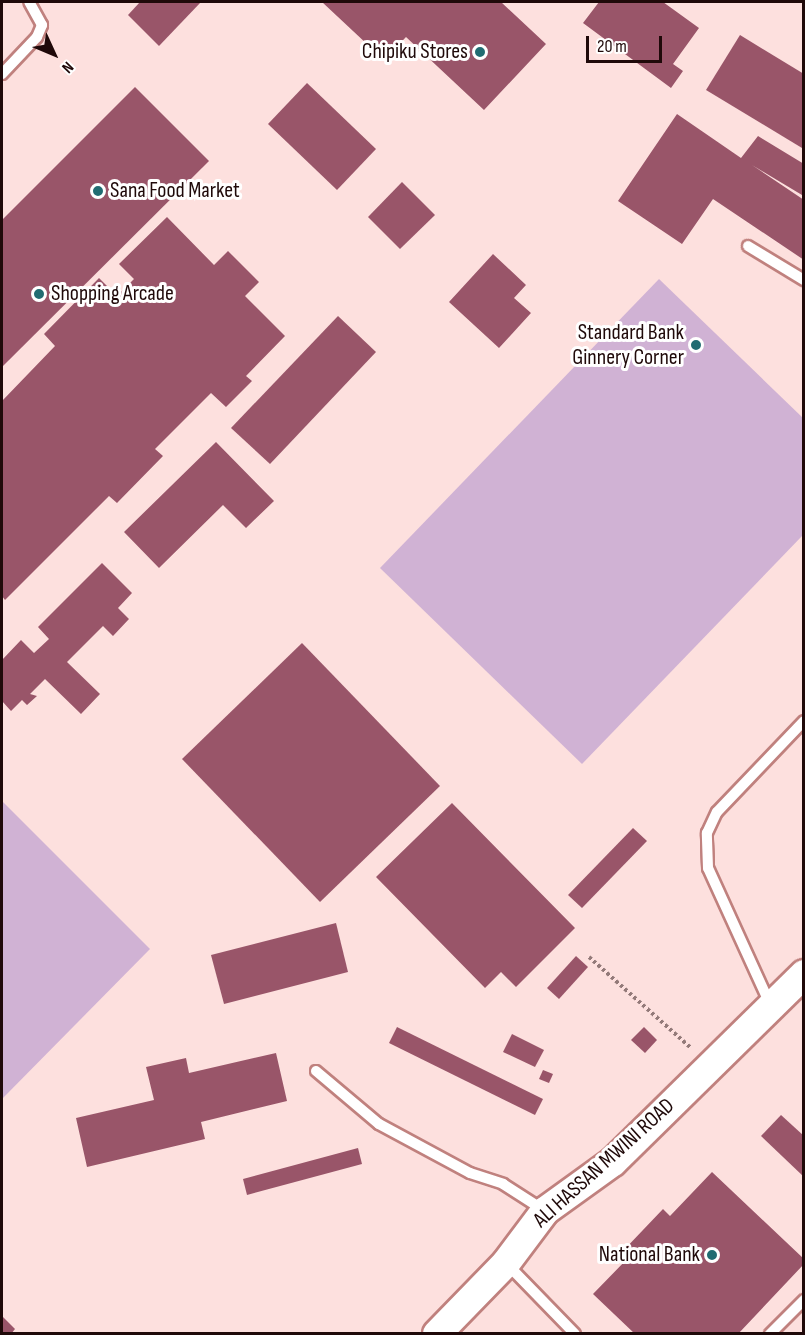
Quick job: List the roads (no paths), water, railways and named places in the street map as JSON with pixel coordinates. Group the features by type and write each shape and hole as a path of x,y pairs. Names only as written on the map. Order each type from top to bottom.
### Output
{"main road":[{"name":"ALI HASSAN MWINI ROAD","path":"437,1334 506,1263 545,1211 613,1162 804,974"}],"lane":[{"path":"2,74 37,37 42,26 29,2"},
{"path":"748,246 804,280"},
{"path":"772,1008 708,868 707,833 717,812 804,721"},
{"path":"316,1071 380,1124 470,1173 503,1184 545,1211"},
{"path":"506,1263 575,1334"},
{"path":"770,1334 804,1300"}],"place":[{"name":"Chipiku Stores","path":"480,52"},
{"name":"Sana Food Market","path":"98,191"},
{"name":"Shopping Arcade","path":"39,294"},
{"name":"Standard Bank Ginnery Corner","path":"696,345"},
{"name":"National Bank","path":"712,1255"}]}
